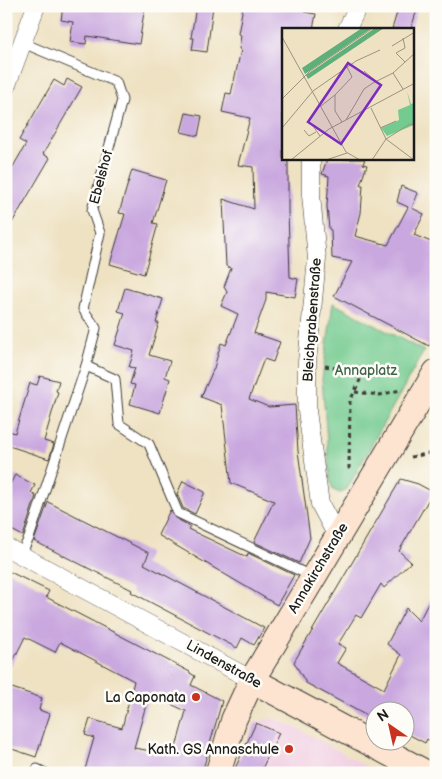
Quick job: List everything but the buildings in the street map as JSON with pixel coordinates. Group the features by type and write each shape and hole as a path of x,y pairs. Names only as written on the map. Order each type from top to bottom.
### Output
{"street":[{"path":"6,87 36,6"},
{"path":"347,28 358,6"},
{"name":"Bleichgrabenstraße","path":"311,160 311,194 317,259 307,362 307,411 320,504 337,536"},
{"name":"Annakirchstraße","path":"218,773 234,719 252,680 432,379"},
{"name":"Lindenstraße","path":"14,551 426,773"}],"lane":[{"name":"Ebelshof","path":"23,43 116,82 122,100 92,210 100,234 82,308 96,328 86,366"},
{"path":"86,366 115,379 118,424 149,444 178,513 313,578"},
{"name":"Lindenstraße","path":"14,551 29,538 86,366"}],"path":[{"path":"307,362 347,370 361,378 350,401 349,468 370,483"},
{"path":"355,392 380,395 432,379"}],"shaded area":[{"name":"Kath. GS Annaschule","path":"271,718 293,726 379,773 232,773 255,722"}],"green space":[{"name":"Annaplatz","path":"333,303 424,351 347,489 340,493 333,490 330,479 322,379"}],"place":[{"name":"La Caponata","path":"196,697"},
{"name":"Kath. GS Annaschule","path":"289,749"}]}
